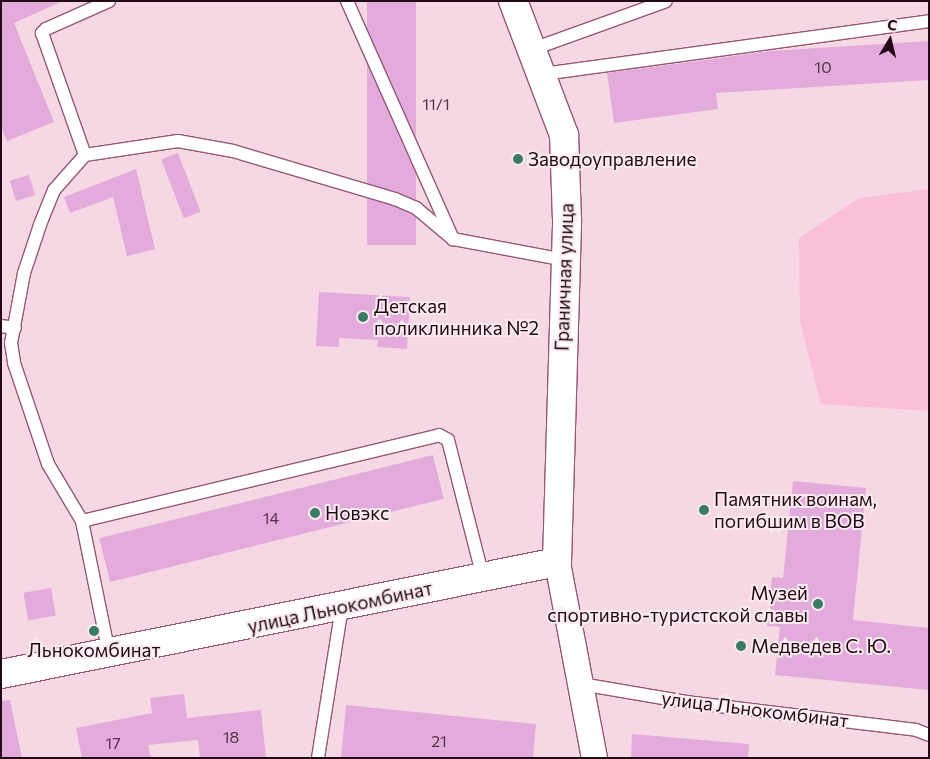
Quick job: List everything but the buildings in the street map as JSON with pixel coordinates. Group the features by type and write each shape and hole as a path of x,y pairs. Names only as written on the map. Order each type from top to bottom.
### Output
{"street":[{"name":"Граничная улица","path":"513,1 543,74 564,135 566,260 557,562"},
{"name":"улица Льнокомбинат","path":"1,674 109,654 557,562"},
{"path":"557,562 594,758"}],"lane":[{"path":"84,155 42,34 46,29 109,1"},
{"path":"347,1 453,239"},
{"path":"533,49 666,1"},
{"path":"543,74 929,21"},
{"path":"109,654 82,521 48,464 27,404 12,352 24,273 50,199 54,190 84,155 178,141 233,151 395,199 416,208 453,239 566,260"},
{"path":"1,326 15,328"},
{"path":"82,521 440,435 448,440 483,577"},
{"path":"318,758 342,606"},
{"name":"улица Льнокомбинат","path":"580,684 686,702 916,730 929,735"}],"shaded area":[{"path":"929,189 929,411 821,404 800,321 799,238 859,198"}],"place":[{"name":"Заводоуправление","path":"518,159"},
{"name":"Детская поликлинника №2","path":"363,317"},
{"name":"Памятник воинам, погибшим в ВОВ","path":"704,510"},
{"name":"Новэкс","path":"315,513"},
{"name":"Музей спортивно-туристской славы","path":"818,604"},
{"name":"Льнокомбинат","path":"94,631"},
{"name":"Медведев С. Ю.","path":"741,646"}]}
